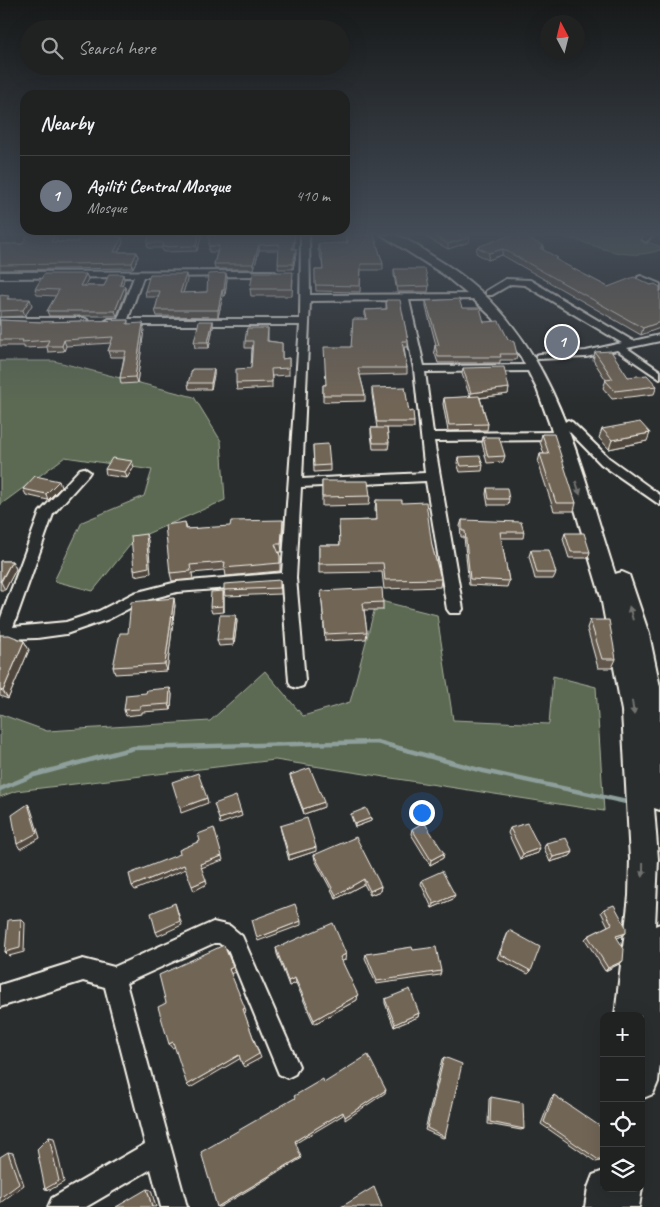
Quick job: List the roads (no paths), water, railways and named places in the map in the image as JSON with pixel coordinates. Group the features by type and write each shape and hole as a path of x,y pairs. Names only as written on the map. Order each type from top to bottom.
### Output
{"street":[{"path":"122,322 133,291"},
{"path":"297,681 289,578 305,322 305,298 302,291"},
{"path":"480,291 484,294"},
{"path":"481,291 519,326 537,362 624,585 635,660 634,711 640,777 643,896 651,975 633,1012"},
{"path":"305,298 404,298 484,294 489,291"},
{"path":"543,291 633,345"},
{"path":"404,298 419,369 432,477 455,609"},
{"path":"0,321 305,322"},
{"path":"419,369 537,362 620,348 660,338"},
{"path":"620,348 660,376"},
{"path":"427,437 565,430 660,501"},
{"path":"84,472 47,512 1,633 37,632 66,628 104,615 157,591 178,587 289,578"},
{"path":"296,483 432,477"},
{"path":"635,660 654,713 660,798"},
{"path":"0,996 83,970 114,978 213,932 223,933 235,943 287,1066"},
{"path":"643,1057 651,975 660,939"},
{"path":"114,978 174,1207"},
{"path":"61,1207 158,1151"},
{"path":"603,1207 605,1192"},
{"path":"621,1207 623,1192"}],"waterway":[{"path":"0,789 34,775 134,748 377,742 479,770 631,803"}],"place":[{"name":"Agiliti Central Mosque","path":"562,342"}]}
